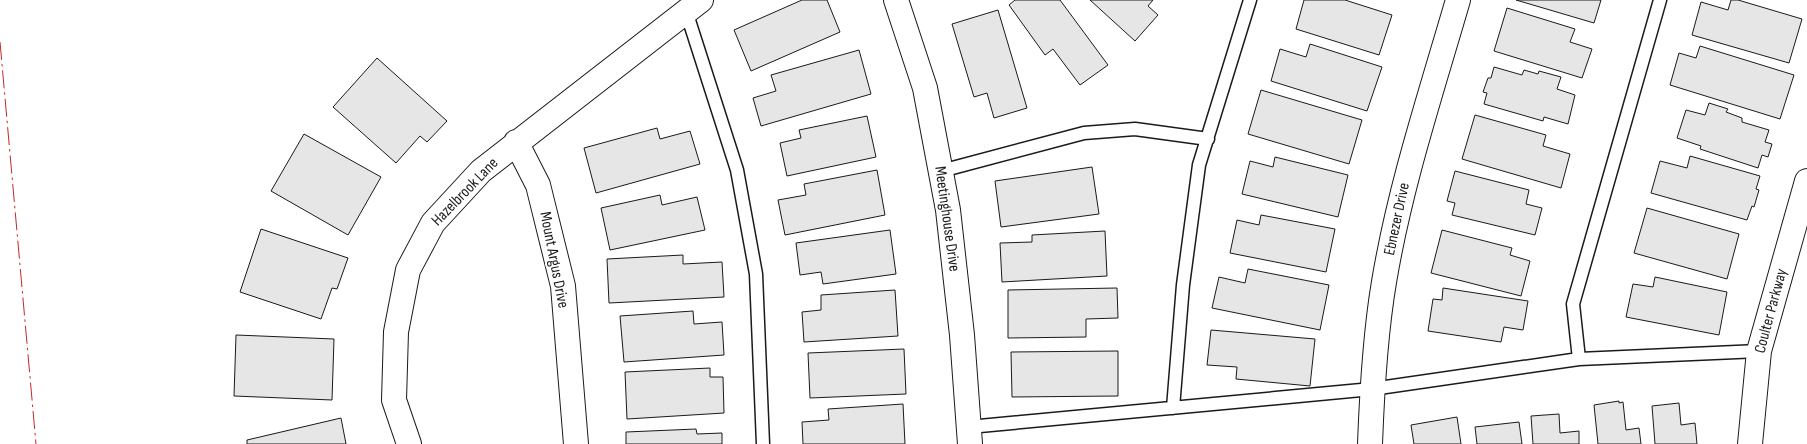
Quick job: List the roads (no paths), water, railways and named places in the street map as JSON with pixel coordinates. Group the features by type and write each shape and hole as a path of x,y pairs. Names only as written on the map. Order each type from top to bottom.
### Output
{"street":[{"name":"Ebnezer Drive","path":"1370,444 1372,389 1384,282 1404,184 1458,0"},
{"name":"Meetinghouse Drive","path":"899,1 926,88 948,210 962,335 969,435"},
{"name":"Hazelbrook Lane","path":"409,444 394,400 396,332 408,270 433,223 481,171 693,6"},
{"name":"Mount Argus Drive","path":"516,142 538,185 563,286 576,444"},
{"name":"Coulter Parkway","path":"1750,444 1759,352 1807,181"}],"lane":[{"path":"1172,408 1182,285 1199,165 1250,0"},
{"path":"1578,359 1573,304 1660,0"},
{"path":"693,6 737,170 756,274 763,444"},
{"path":"941,171 1084,133 1135,129 1208,139"},
{"path":"969,435 1172,408 1372,389 1578,359 1759,352"}]}
